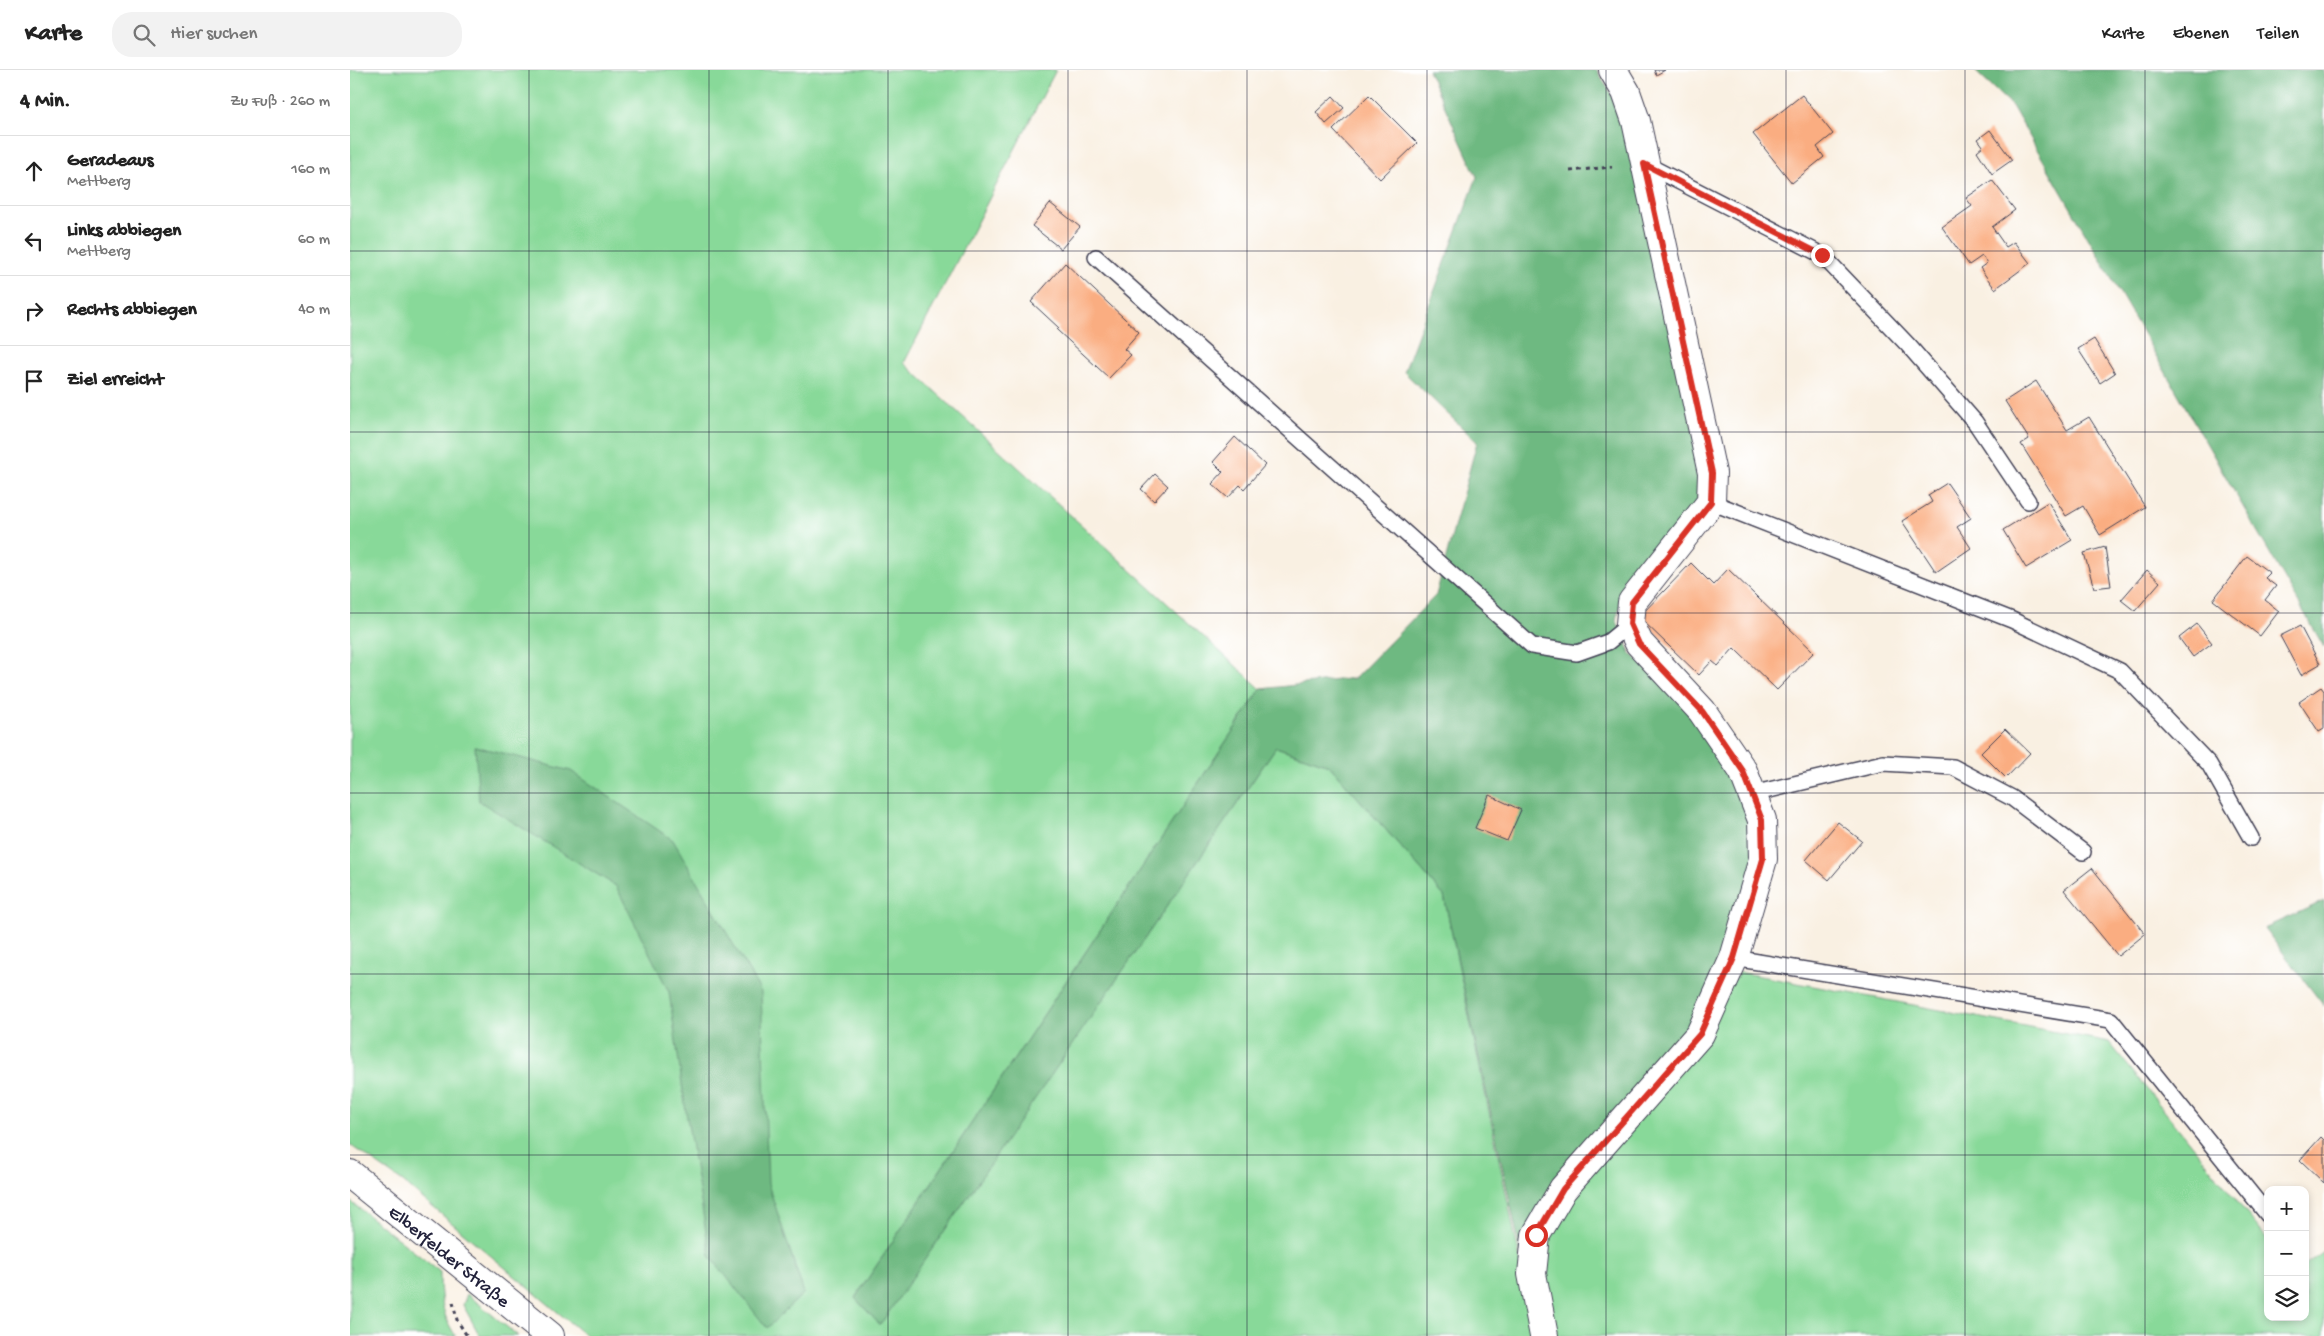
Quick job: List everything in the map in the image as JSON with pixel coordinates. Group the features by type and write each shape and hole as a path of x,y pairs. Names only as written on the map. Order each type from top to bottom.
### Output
{"street":[{"path":"1544,1336 1532,1274 1536,1235 1563,1189 1700,1034 1734,958 1763,859 1762,820 1743,771 1702,711 1639,644 1630,624 1632,602 1711,502 1712,473 1636,121 1626,92 1613,70"},
{"name":"Elberfelder Straße","path":"350,1174 550,1336"}],"lane":[{"path":"1644,164 1822,255 1908,345 1975,422 2028,501"},
{"path":"1096,257 1532,646 1577,653 1608,642 1630,624"},
{"path":"1711,502 2012,620 2120,671 2209,764 2251,838"},
{"path":"1752,794 1883,764 1953,767 2012,798 2083,852"},
{"path":"1734,958 2111,1020 2264,1210"}],"path":[{"path":"1570,171 1644,164"}],"green space":[{"path":"350,70 1056,70 904,363 1261,689 855,1298 880,1324 1276,747 1329,765 1444,896 1536,1336 586,1336 403,1182 350,1145"},
{"path":"1428,70 1597,70 1623,114 1701,466 1697,503 1625,590 1616,619 1630,652 1695,717 1733,776 1751,822 1754,860 1726,957 1691,1027 1557,1187 1525,1272 1444,896 1329,765 1276,747 880,1325 855,1298 1261,689 1355,678 1436,595 1477,442 1404,372 1477,177"},
{"path":"1974,70 2324,70 2324,647 2012,106"},
{"path":"475,746 571,771 673,840 761,992 768,1184 804,1293 767,1328 710,1256 686,1112 669,992 616,886 479,801"},
{"path":"2324,901 2324,1006 2264,928"},
{"path":"1739,972 2109,1042 2264,1235 2264,1321 2309,1321 2309,1262 2324,1251 2324,1336 1550,1336 1543,1236"},
{"path":"350,1201 440,1272 445,1314 456,1336 350,1336"},
{"path":"467,1294 518,1336 480,1336 463,1305"}],"building":[{"path":"1654,70 1665,70 1656,75"},
{"path":"1369,95 1417,143 1380,179 1333,130"},
{"path":"1802,95 1833,134 1817,147 1824,157 1792,183 1753,134"},
{"path":"1333,96 1344,108 1326,124 1316,112"},
{"path":"1990,130 2012,160 1992,174 1977,151 1983,146 1978,139"},
{"path":"1992,180 2015,210 1992,227 2006,247 2014,242 2030,263 1995,289 1980,268 1987,263 1982,256 1969,265 1942,227 1972,206 1966,198"},
{"path":"1050,203 1080,227 1061,249 1032,226"},
{"path":"1065,263 1139,332 1124,349 1131,355 1109,378 1057,330 1059,328 1031,302"},
{"path":"2094,339 2115,373 2100,383 2078,349"},
{"path":"2036,381 2067,430 2089,417 2145,507 2100,535 2083,506 2066,516 2021,444 2029,439 2005,401"},
{"path":"1235,437 1265,465 1244,489 1240,485 1228,498 1212,484 1223,472 1213,462"},
{"path":"1155,474 1168,486 1154,501 1141,489"},
{"path":"1947,483 1971,518 1957,527 1971,548 1936,572 1902,521 1932,502 1928,495"},
{"path":"2048,502 2072,540 2026,568 2003,530"},
{"path":"2105,547 2111,586 2094,588 2084,553"},
{"path":"2247,556 2270,573 2265,578 2276,586 2265,600 2279,611 2260,636 2213,600"},
{"path":"1691,563 1713,585 1728,569 1814,652 1777,690 1734,648 1718,666 1712,661 1699,675 1639,617"},
{"path":"2147,570 2160,582 2135,611 2121,600"},
{"path":"2197,624 2212,643 2193,657 2179,638"},
{"path":"2300,626 2320,664 2301,675 2280,636"},
{"path":"2321,687 2324,691 2324,729 2319,732 2299,702"},
{"path":"2005,729 2030,753 2006,778 1981,753"},
{"path":"1489,795 1521,810 1507,841 1475,828"},
{"path":"1838,822 1862,841 1829,880 1806,860"},
{"path":"2092,868 2145,934 2118,956 2064,890"},
{"path":"2321,1137 2324,1140 2324,1183 2300,1160"}],"route":[{"path":"1536,1235 1563,1189 1700,1034 1734,958 1763,859 1762,820 1743,771 1702,711 1639,644 1630,624 1632,602 1711,502 1712,473 1644,164 1822,255"}]}
